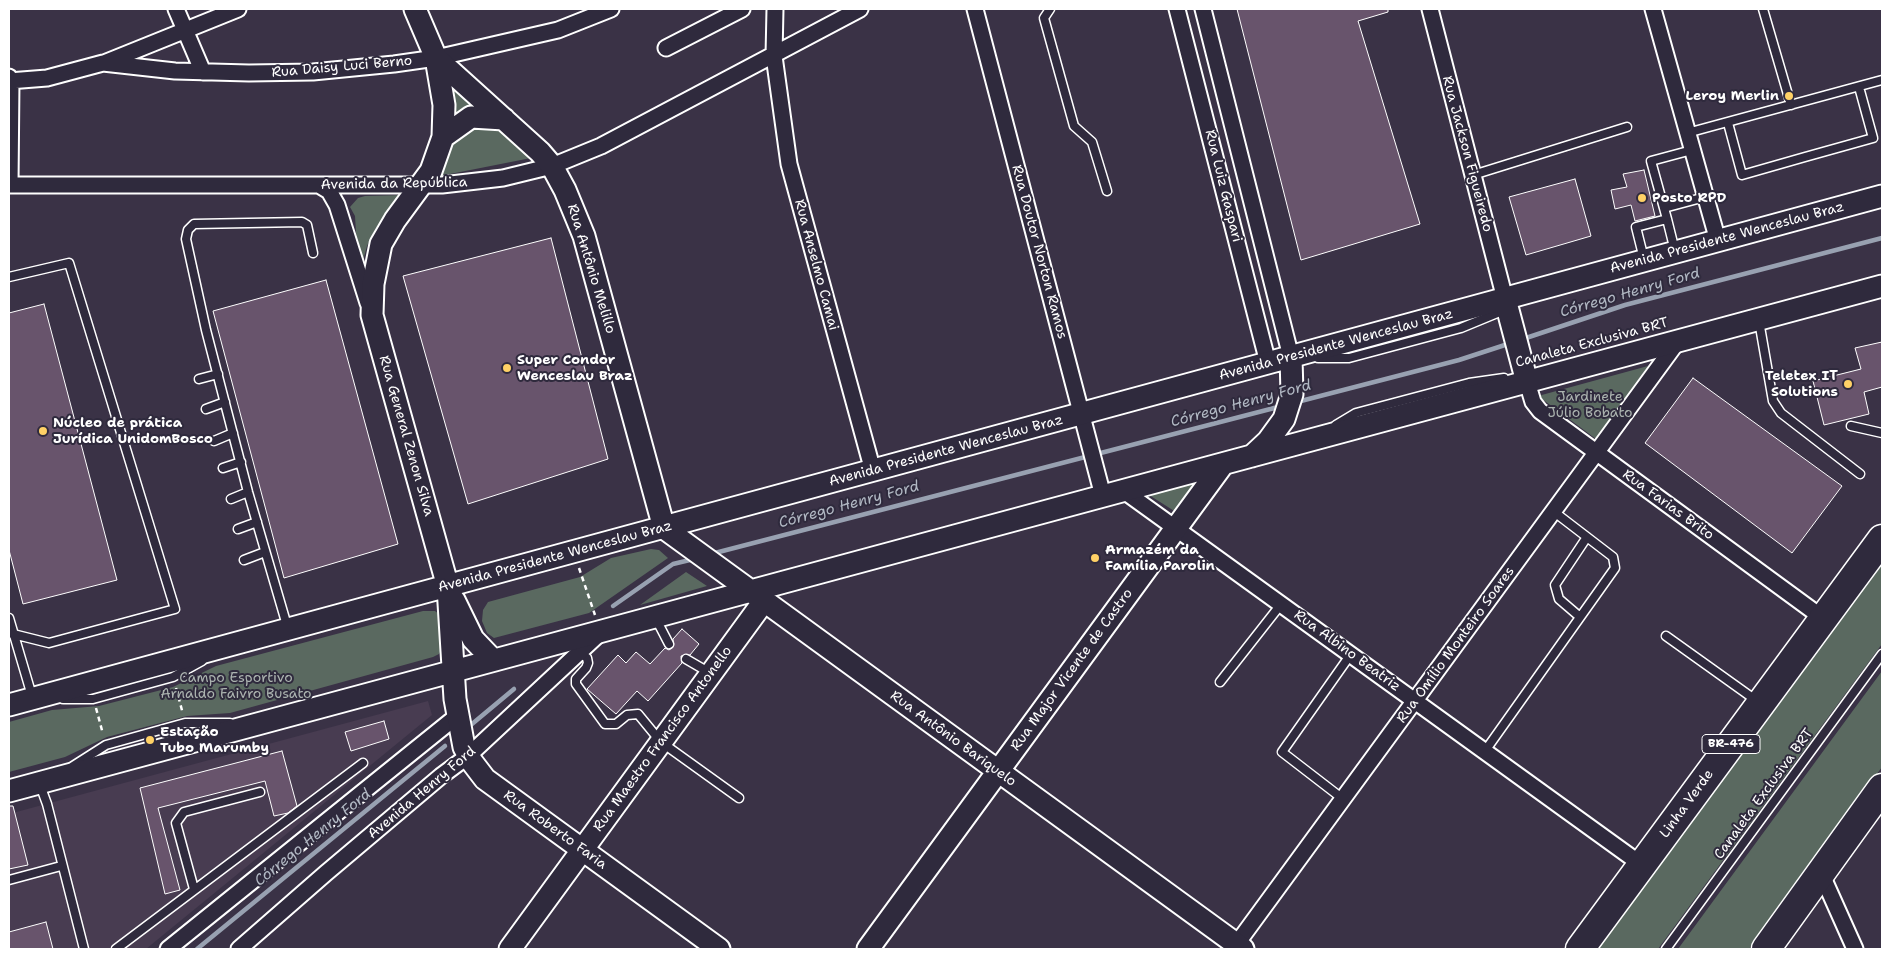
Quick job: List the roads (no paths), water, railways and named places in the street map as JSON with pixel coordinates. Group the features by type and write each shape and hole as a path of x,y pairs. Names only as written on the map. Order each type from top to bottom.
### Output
{"highway":[{"name":"Linha Verde","path":"1580,949 1882,539"},
{"path":"1766,949 1882,788"}],"main road":[{"path":"372,315 373,284 381,244 395,220 422,186 438,155 443,137 444,105 436,58 414,9"},
{"name":"Rua Antônio Melillo","path":"436,58 528,140 552,166 575,211 584,236 664,528"},
{"path":"443,137 470,117 504,119"},
{"name":"Avenida Presidente Wenceslau Braz","path":"22,701 873,471 1083,421 1268,363 1292,362 1510,307 1644,261 1882,196"},
{"path":"9,791 655,617 757,596 1124,490 1312,440 1525,374 1678,341 1882,286"},
{"path":"1510,307 1525,374"},
{"name":"Rua General Zenon Silva","path":"372,315 448,586 453,671"},
{"path":"1252,456 1268,442 1284,420 1292,394 1292,362"},
{"name":"Rua Major Vicente de Castro","path":"868,949 1223,464"},
{"name":"Rua Antônio Bariquelo","path":"664,528 1238,948"},
{"path":"448,586 473,639 493,660"},
{"name":"Rua Maestro Francisco Antonello","path":"510,949 711,674 757,596"},
{"name":"Rua Roberto Faria","path":"453,671 457,716 468,756 485,779 719,949"}],"street":[{"path":"176,9 203,72"},
{"path":"103,63 238,9"},
{"name":"Rua Daisy Luci Berno","path":"9,80 47,78 103,63 203,72 313,72 436,58 558,30 611,9"},
{"path":"666,48 742,9"},
{"name":"Rua Anselmo Camai","path":"774,9 774,56 789,164 873,471"},
{"name":"Avenida da República","path":"10,185 422,186 482,182 552,166 636,129 860,9"},
{"name":"Rua Doutor Norton Ramos","path":"975,9 1103,496"},
{"name":"Rua Luiz Gaspari","path":"1177,9 1268,363"},
{"name":"Rua Luiz Gaspari","path":"1203,9 1292,362"},
{"name":"Rua Jackson Figueiredo","path":"1430,9 1473,175 1510,307"},
{"path":"1653,9 1718,241"},
{"path":"9,80 10,185"},
{"name":"Rua General Zenon Silva","path":"319,186 328,191 337,205 372,315"},
{"path":"337,205 364,186"},
{"name":"Rua Omílio Monteiro Soares","path":"1238,948 1343,799 1678,341"},
{"name":"Rua Farias Brito","path":"1525,374 1536,407 1824,619"},
{"name":"Rua Albino Beatriz","path":"1124,490 1642,865"},
{"name":"Avenida Henry Ford","path":"239,949 419,794 468,756 601,632"},
{"path":"168,949 457,716"},
{"path":"1821,874 1855,949"}],"lane":[{"path":"1050,9 1044,18 1074,126 1092,142 1107,190"},
{"path":"1763,9 1791,106"},
{"path":"1687,132 1728,123 1882,80"},
{"path":"1728,123 1742,175 1873,138 1858,87"},
{"path":"1473,175 1627,127"},
{"path":"1675,252 1651,161 1692,150"},
{"path":"1664,208 1705,197"},
{"path":"1644,261 1636,227 1667,219"},
{"path":"288,629 248,492 186,239 188,230 194,224 302,222 307,225 312,253"},
{"path":"9,277 69,263 175,609 49,643 12,634"},
{"name":"Canaleta Exclusiva BRT","path":"1525,374 1882,277"},
{"path":"1759,319 1773,401 1781,413 1860,474"},
{"path":"199,379 218,374"},
{"path":"206,409 225,402"},
{"path":"1851,426 1882,434"},
{"path":"214,440 233,432"},
{"path":"223,468 241,462"},
{"path":"231,498 248,492"},
{"path":"1485,751 1615,568 1613,557 1554,511"},
{"path":"238,529 257,522"},
{"path":"1580,617 1558,599 1555,585 1587,537"},
{"path":"244,560 265,552"},
{"path":"1220,682 1282,603"},
{"path":"655,617 669,644"},
{"path":"9,618 22,701 93,699 172,677 234,644"},
{"path":"1666,636 1761,704"},
{"path":"579,652 587,658 588,663 576,679 576,684 605,724 616,724 628,715 638,714 661,742 739,798"},
{"path":"1343,799 1282,752 1351,654"},
{"name":"Canaleta Exclusiva BRT","path":"1666,949 1882,654"},
{"path":"686,659 711,674"},
{"path":"84,949 47,804 44,781 106,745 186,723 261,723"},
{"path":"116,949 364,763"},
{"path":"194,889 176,823 184,812 260,792"},
{"path":"9,880 62,866"}],"waterway":[{"name":"Córrego Henry Ford","path":"1523,339 1625,305 1882,238"},
{"name":"Córrego Henry Ford","path":"1297,402 1459,360 1511,343"},
{"name":"Córrego Henry Ford","path":"711,554 1282,406"},
{"name":"Córrego Henry Ford","path":"613,606 673,564 694,559"},
{"name":"Córrego Henry Ford","path":"472,724 514,689"},
{"name":"Córrego Henry Ford","path":"197,949 445,746"}],"place":[{"name":"Leroy Merlin","path":"1789,96"},
{"name":"Posto RPD","path":"1642,198"},
{"name":"Super Condor Wenceslau Braz","path":"507,368"},
{"name":"Teletex IT Solutions","path":"1848,384"},
{"name":"Núcleo de prática Jurídica UnidomBosco","path":"43,431"},
{"name":"Armazém da Família Parolin","path":"1095,558"},
{"name":"Estação Tubo Marumby","path":"150,740"}],"park label":[{"name":"Jardinete Júlio Bobato","path":"1590,406"},
{"name":"Campo Esportivo Arnaldo Faivro Busato","path":"236,686"}]}
